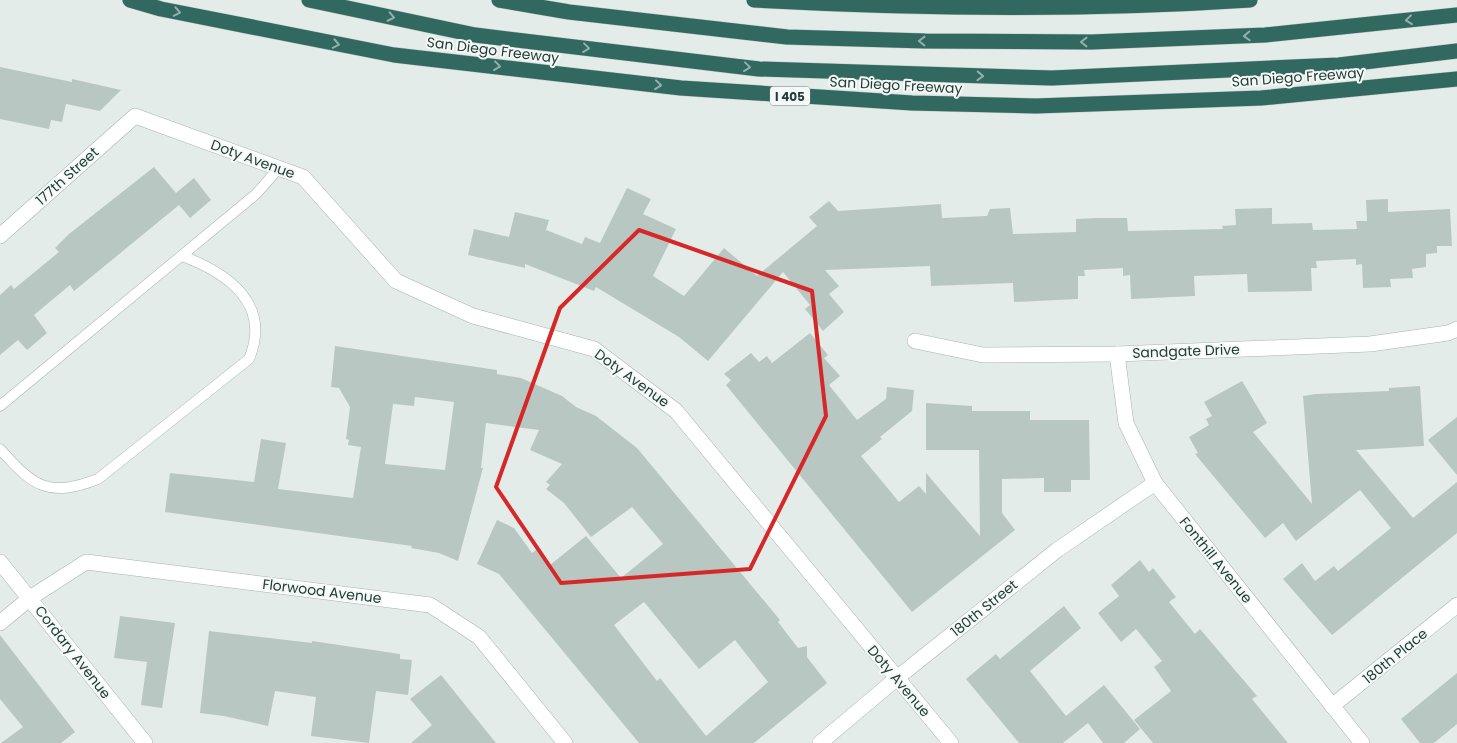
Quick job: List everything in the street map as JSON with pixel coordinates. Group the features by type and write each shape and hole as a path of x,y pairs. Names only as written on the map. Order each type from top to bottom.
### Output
{"highway":[{"name":"San Diego Freeway","path":"130,0 161,9 394,55 681,88 912,103 1036,106 1261,98 1457,78"},
{"path":"309,0 475,35 759,69 1052,78 1339,65 1457,51"},
{"path":"499,0 569,12 787,37 926,41 1092,42 1265,35 1457,15"},
{"path":"754,0 896,8 1002,8 1117,6 1250,0"}],"street":[{"name":"Doty Avenue","path":"135,116 303,177 396,281 473,316 594,349 676,411 951,743"},
{"name":"177th Street","path":"0,236 135,116"},
{"name":"Sandgate Drive","path":"915,341 983,355 1118,354 1370,344 1448,333 1457,329"},
{"name":"Fonthill Avenue","path":"1118,354 1126,423 1155,482 1362,743"},
{"name":"180th Street","path":"820,743 897,678 1057,550 1155,482"},
{"name":"Cordary Avenue","path":"0,562 145,743"},
{"name":"Florwood Avenue","path":"0,622 30,598 86,562 430,605 479,637 566,743"},
{"name":"180th Place","path":"1332,706 1457,605"}],"lane":[{"path":"0,406 256,194 280,168"},
{"path":"0,449 18,469 37,484 52,489 78,487 98,478 249,359 256,342 253,317 248,301 231,281 208,266 182,256"}],"highlighted area":[{"path":"639,230 812,291 826,416 750,569 561,583 496,487 560,308"}],"building":[{"path":"0,67 72,82 72,79 121,90 100,111 66,104 62,122 51,120 49,129 0,119"},
{"path":"154,167 176,193 194,178 211,200 190,218 179,205 74,291 70,285 34,315 47,333 27,350 18,340 0,355 0,295 11,285 14,289 59,252 55,248 69,234"},
{"path":"627,188 651,199 643,214 676,229 653,276 684,296 724,248 757,276 817,226 809,217 829,201 838,211 941,204 942,218 987,216 990,209 1010,208 1013,234 1076,232 1076,219 1097,218 1127,218 1128,231 1223,229 1222,226 1236,225 1235,209 1272,208 1272,224 1312,223 1313,230 1357,229 1356,221 1367,221 1366,200 1388,199 1388,212 1450,209 1452,246 1437,246 1437,253 1426,254 1426,267 1412,269 1413,278 1390,279 1391,287 1363,288 1362,264 1356,265 1356,259 1316,261 1317,268 1311,268 1312,291 1248,292 1247,274 1194,276 1195,296 1131,299 1130,275 1123,276 1123,268 1084,270 1085,276 1078,276 1078,299 1014,302 1013,283 931,286 930,266 825,270 839,286 829,294 844,312 823,331 805,309 810,305 783,272 708,361 679,337 596,287 594,291 525,264 525,268 468,255 474,229 509,237 515,212 549,220 546,230 582,244 585,237 600,243"},
{"path":"810,333 828,355 824,358 840,376 829,385 857,420 886,399 887,387 914,390 912,411 880,437 882,439 861,456 899,502 919,486 926,494 926,473 980,536 979,450 926,450 926,403 972,406 972,411 1030,411 1030,420 1089,420 1090,480 1071,480 1071,492 1044,492 1044,478 1002,479 1002,513 1015,530 912,612 726,385 731,380 724,374 751,353 759,362 767,356 772,363"},
{"path":"335,346 497,370 497,374 521,378 562,396 576,407 596,416 637,448 780,620 778,622 798,648 807,646 807,657 827,683 754,743 639,743 499,574 477,564 497,520 514,528 532,553 537,549 550,565 586,536 621,578 663,544 632,507 591,537 564,503 546,489 550,485 546,482 562,464 530,450 539,430 486,423 481,468 483,468 458,561 439,553 411,548 412,546 165,512 170,473 254,482 261,439 286,443 278,489 353,498 361,447 348,445 349,440 346,439 350,407 339,388 331,387","holes":["415,397 454,402 445,470 385,464 393,404 414,406","644,602 699,669 735,640 768,682 706,736 660,678 657,681 614,625"]},
{"path":"1242,381 1267,423 1253,432 1312,504 1303,396 1316,394 1389,391 1389,388 1420,386 1424,446 1356,450 1413,518 1457,482 1457,533 1332,635 1283,579 1302,563 1315,581 1334,566 1338,571 1391,528 1360,490 1296,541 1283,523 1265,538 1195,454 1198,453 1189,437 1209,425 1206,419 1212,416 1204,402"},
{"path":"1457,417 1457,475 1428,440"},
{"path":"1140,560 1149,572 1153,568 1176,597 1169,602 1195,634 1200,629 1257,696 1252,699 1288,743 1153,743 1134,720 1171,691 1154,667 1162,661 1136,629 1121,642 1098,613 1119,596 1111,585"},
{"path":"1064,606 1081,628 1030,671 1066,716 1104,685 1140,729 1124,743 1103,743 1088,723 1063,743 1019,743 966,679 996,654 1000,659"},
{"path":"120,616 175,623 162,708 141,705 147,662 114,658"},
{"path":"209,631 312,643 312,641 400,654 400,659 412,660 408,695 376,691 369,743 311,736 316,697 275,691 268,726 224,716 200,713"},
{"path":"0,635 75,732 61,743 1,743 23,727 0,699"},
{"path":"1457,673 1457,724 1434,743 1420,743 1401,719"},
{"path":"441,675 496,743 411,743 432,725 410,699"}]}
